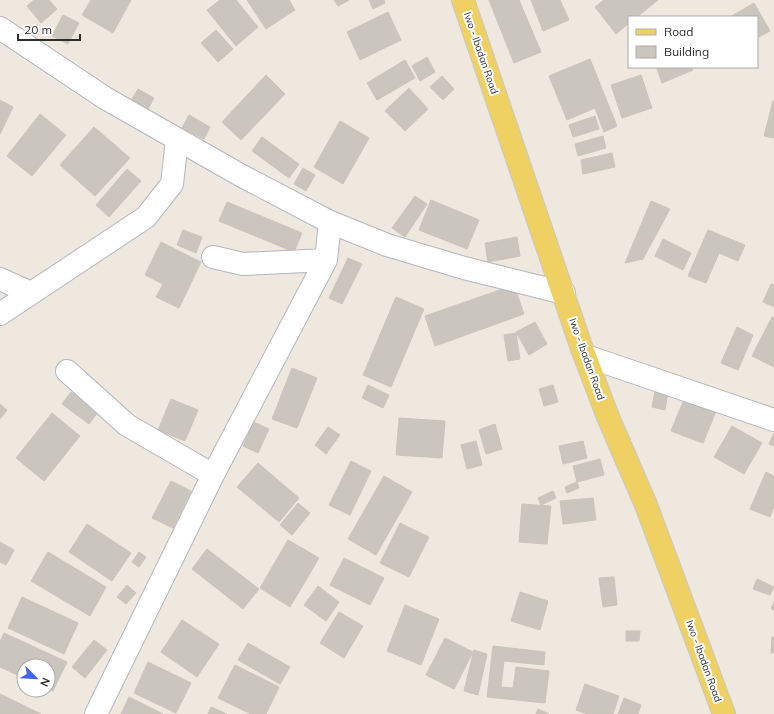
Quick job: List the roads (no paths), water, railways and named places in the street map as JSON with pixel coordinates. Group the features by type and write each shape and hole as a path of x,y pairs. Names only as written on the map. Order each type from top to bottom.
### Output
{"main road":[{"name":"Iwo - Ibadan Road","path":"463,0 581,346 608,417 646,505 724,714"}],"street":[{"path":"0,28 105,98 242,176 330,222 394,247 464,268 564,293"},
{"path":"0,314 146,217 172,184 178,139"},
{"path":"96,714 213,475 326,260 330,222"},
{"path":"213,257 243,264 326,260"},
{"path":"0,279 30,293"},
{"path":"586,356 774,420"},
{"path":"67,371 127,425 213,475"}]}
